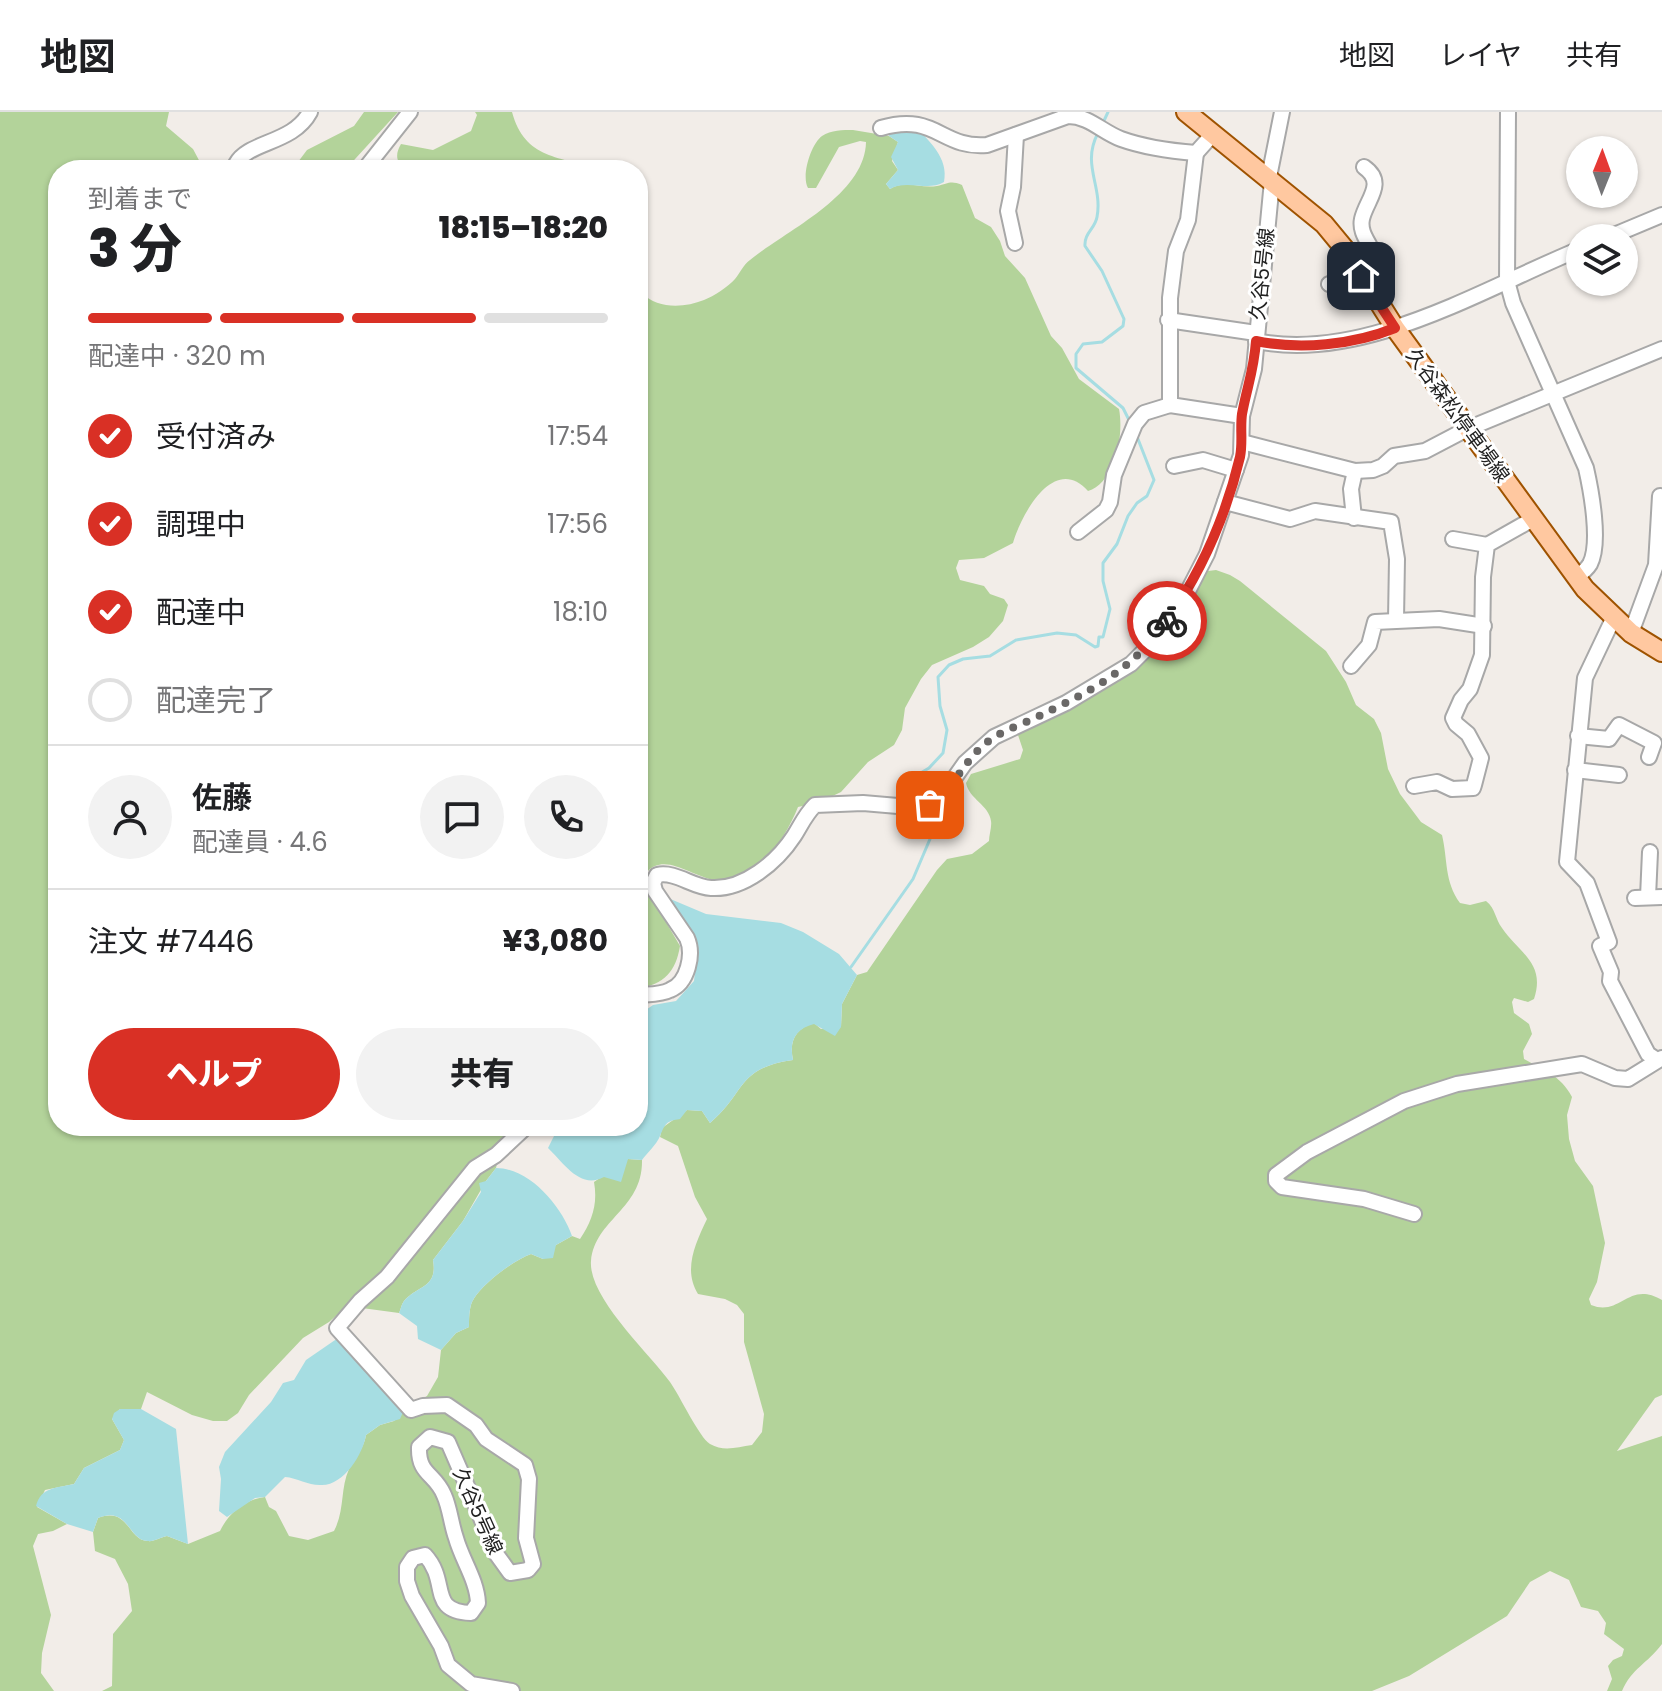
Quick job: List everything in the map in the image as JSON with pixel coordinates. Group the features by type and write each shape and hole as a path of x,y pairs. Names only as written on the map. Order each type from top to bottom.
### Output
{"main road":[{"name":"久谷森松停車場線","path":"1186,112 1324,224 1348,253 1395,328 1467,429 1576,577 1613,619 1662,652"}],"street":[{"path":"239,160 243,153 270,144 299,126 310,112"},
{"path":"372,160 410,112"},
{"path":"881,128 898,114 917,112 975,146 987,145 1068,116 1076,116 1117,137 1148,148 1196,153"},
{"name":"久谷5号線","path":"648,993 670,990 679,984 690,958 691,947 655,891 653,883 657,875 664,874 713,888 742,882 779,854 815,805 863,803 925,807 941,797 965,763 994,737 1099,685 1131,664 1152,643 1188,591 1207,554 1236,470 1242,442 1242,416 1254,369 1272,181 1269,177 1282,112"},
{"path":"1508,112 1507,281 1513,303 1586,468 1592,495 1593,557 1589,567 1576,577"},
{"path":"1170,405 1168,320 1176,251 1188,220 1196,153 1213,134"},
{"path":"1015,243 1008,211 1013,187 1016,135"},
{"path":"1329,284 1361,276 1374,267 1376,256 1366,242 1361,224 1375,190 1374,179 1364,167"},
{"path":"1638,225 1662,215"},
{"path":"1168,320 1256,337 1273,344 1315,345 1344,341 1395,328 1566,255"},
{"path":"1242,442 1355,471 1373,470 1394,456 1425,451 1467,429 1662,349"},
{"path":"1078,532 1106,510 1114,475 1133,428 1144,413 1170,405 1242,416"},
{"path":"1174,466 1203,460 1236,470"},
{"path":"1354,518 1351,489 1355,471"},
{"path":"1631,633 1660,557 1660,496"},
{"path":"1225,502 1290,519 1315,511 1391,522 1397,559 1396,620"},
{"path":"1453,539 1487,545 1533,519"},
{"path":"1414,786 1437,782 1459,790 1473,788 1474,785 1481,758 1468,734 1453,718 1477,673 1484,646 1483,577 1487,545"},
{"path":"1351,666 1369,645 1375,622 1439,619 1468,621 1484,626"},
{"path":"1613,619 1585,678 1567,862 1587,883 1609,942 1600,946 1611,972 1610,981 1648,1054 1659,1059"},
{"path":"1578,736 1609,739 1619,725 1654,743 1649,757"},
{"path":"1575,770 1619,775"},
{"path":"1648,897 1650,852"},
{"path":"1414,1214 1364,1199 1282,1187 1276,1181 1276,1175 1307,1152 1404,1101 1457,1084 1582,1064 1615,1078 1628,1079 1659,1059"},
{"name":"久谷5号線","path":"512,1691 471,1684 448,1665 441,1646 412,1596 407,1567 413,1558 425,1555 437,1568 443,1603 454,1612 471,1613 478,1603 477,1588 465,1564 445,1497 438,1483 425,1474 419,1460 419,1447 430,1437 448,1442 497,1555 510,1573 528,1570 533,1564 526,1538 529,1479 525,1465 486,1439 468,1418 447,1405 411,1410 337,1328 360,1301 387,1277 475,1168 496,1155 516,1136"}],"green space":[{"path":"0,112 169,112 166,126 193,149 199,160 48,160 48,1136 524,1136 498,1159 496,1168 463,1221 433,1260 430,1281 404,1301 399,1313 347,1306 303,1338 249,1395 238,1413 227,1421 192,1415 147,1392 141,1409 120,1409 112,1419 124,1440 120,1450 84,1468 74,1484 45,1490 37,1507 67,1524 38,1534 33,1546 51,1615 42,1653 41,1673 54,1691 0,1691"},
{"path":"364,112 398,112 354,160 300,160 307,150 354,126"},
{"path":"475,112 512,112 518,128 535,148 565,160 398,160 401,144 433,150 471,131 477,115"},
{"path":"853,130 889,136 898,142 892,161 898,170 886,184 890,189 907,184 931,187 952,183 962,185 975,218 991,227 1005,256 1025,278 1051,336 1062,348 1079,379 1119,409 1119,444 1111,468 1098,486 1088,491 1075,481 1063,479 1051,483 1031,504 1013,543 984,558 959,560 956,568 960,580 984,586 990,594 1004,599 1008,605 1003,621 989,637 973,647 932,665 905,708 902,730 894,745 868,762 841,792 820,802 798,807 777,846 756,868 743,876 715,880 662,864 648,871 648,298 671,306 688,305 716,294 732,282 748,262 839,195 853,179 862,161 866,142 839,147 816,188 808,188 806,168 811,153 822,136 833,131"},
{"path":"1216,570 1240,581 1326,651 1346,682 1356,705 1374,719 1381,733 1388,769 1400,794 1421,822 1442,835 1449,878 1460,903 1470,905 1486,901 1502,928 1534,967 1537,987 1534,999 1528,1002 1514,998 1512,1002 1514,1013 1529,1024 1532,1034 1523,1051 1524,1059 1557,1078 1572,1097 1567,1115 1569,1139 1575,1161 1593,1186 1605,1243 1597,1282 1589,1299 1591,1305 1610,1306 1641,1294 1662,1300 1662,1395 1655,1398 1617,1451 1662,1436 1662,1644 1630,1677 1622,1691 1607,1691 1612,1679 1608,1666 1622,1656 1624,1649 1604,1634 1606,1623 1598,1611 1581,1607 1569,1580 1550,1571 1530,1582 1507,1616 1409,1676 1372,1691 102,1691 112,1686 113,1634 132,1611 128,1584 115,1559 95,1551 93,1532 98,1518 108,1516 122,1520 141,1540 167,1536 188,1544 220,1531 238,1508 265,1497 289,1536 308,1540 334,1531 346,1477 366,1435 380,1425 394,1421 404,1410 427,1396 438,1377 441,1350 456,1333 469,1327 470,1308 476,1295 498,1274 524,1257 531,1254 543,1259 556,1245 572,1236 580,1239 593,1212 594,1182 628,1159 642,1160 640,1177 635,1191 594,1247 591,1261 599,1291 670,1382 706,1440 720,1448 752,1445 762,1432 764,1414 744,1342 744,1314 737,1305 725,1299 698,1294 694,1285 692,1257 707,1219 695,1197 678,1146 660,1137 662,1128 687,1110 702,1111 710,1123 751,1076 761,1069 793,1060 793,1042 802,1029 814,1023 821,1029 841,1027 842,1004 857,975 867,972 937,870 947,859 972,854 989,841 989,815 966,783 971,774 1020,759 1023,750 1018,735 1022,726 1138,667 1176,621 1208,571"},
{"path":"648,891 680,946 672,969 655,984 648,986"}],"water":[{"path":"914,125 941,158 944,182 890,189 886,184 898,170 891,157 898,142 889,136 890,132"},
{"path":"668,898 706,914 781,923 803,932 839,954 857,975 842,1004 841,1027 835,1036 814,1024 802,1029 793,1042 793,1060 761,1069 751,1076 710,1123 702,1111 687,1110 680,1119 667,1124 642,1160 628,1159 621,1182 604,1177 587,1180 580,1177 548,1148 554,1136 648,1136 648,1008 676,1001 694,981 698,945 692,931"},
{"path":"496,1168 521,1175 543,1191 561,1213 572,1236 556,1245 553,1258 543,1259 531,1254 490,1281 472,1302 469,1327 456,1333 441,1350 418,1339 417,1326 399,1313 404,1301 430,1281 433,1260 481,1192 479,1183 486,1181"},
{"path":"338,1338 404,1410 400,1419 380,1425 366,1435 357,1459 338,1480 317,1485 285,1477 265,1497 255,1498 227,1517 219,1511 219,1467 225,1452 271,1402 283,1383 294,1380 306,1360"},
{"path":"120,1409 141,1409 176,1429 188,1544 167,1536 150,1541 141,1539 116,1516 98,1518 93,1532 67,1524 36,1506 45,1492 74,1484 84,1468 120,1450 124,1440 112,1419"}],"waterway":[{"path":"1102,125 1108,112"},
{"path":"1098,133 1092,155 1097,217 1085,246 1102,271 1124,319 1123,326 1102,342 1083,344 1076,354 1076,368 1123,408 1131,424"},
{"path":"924,803 919,774 943,753 947,730 940,706 938,677 949,665 963,659 990,656 1016,640 1057,633 1076,635 1098,646 1110,609 1103,581 1103,563 1117,544 1128,516 1137,503 1147,496 1154,480 1136,434"},
{"path":"851,967 913,879 930,839 927,810"}],"way so far":[{"path":"930,805 941,797 965,763 994,737 1066,703 1131,664 1152,643 1167,621"}],"route":[{"path":"1167,621 1188,591 1207,554 1241,455 1242,416 1254,369 1256,341 1315,345 1395,328 1361,276"}]}
